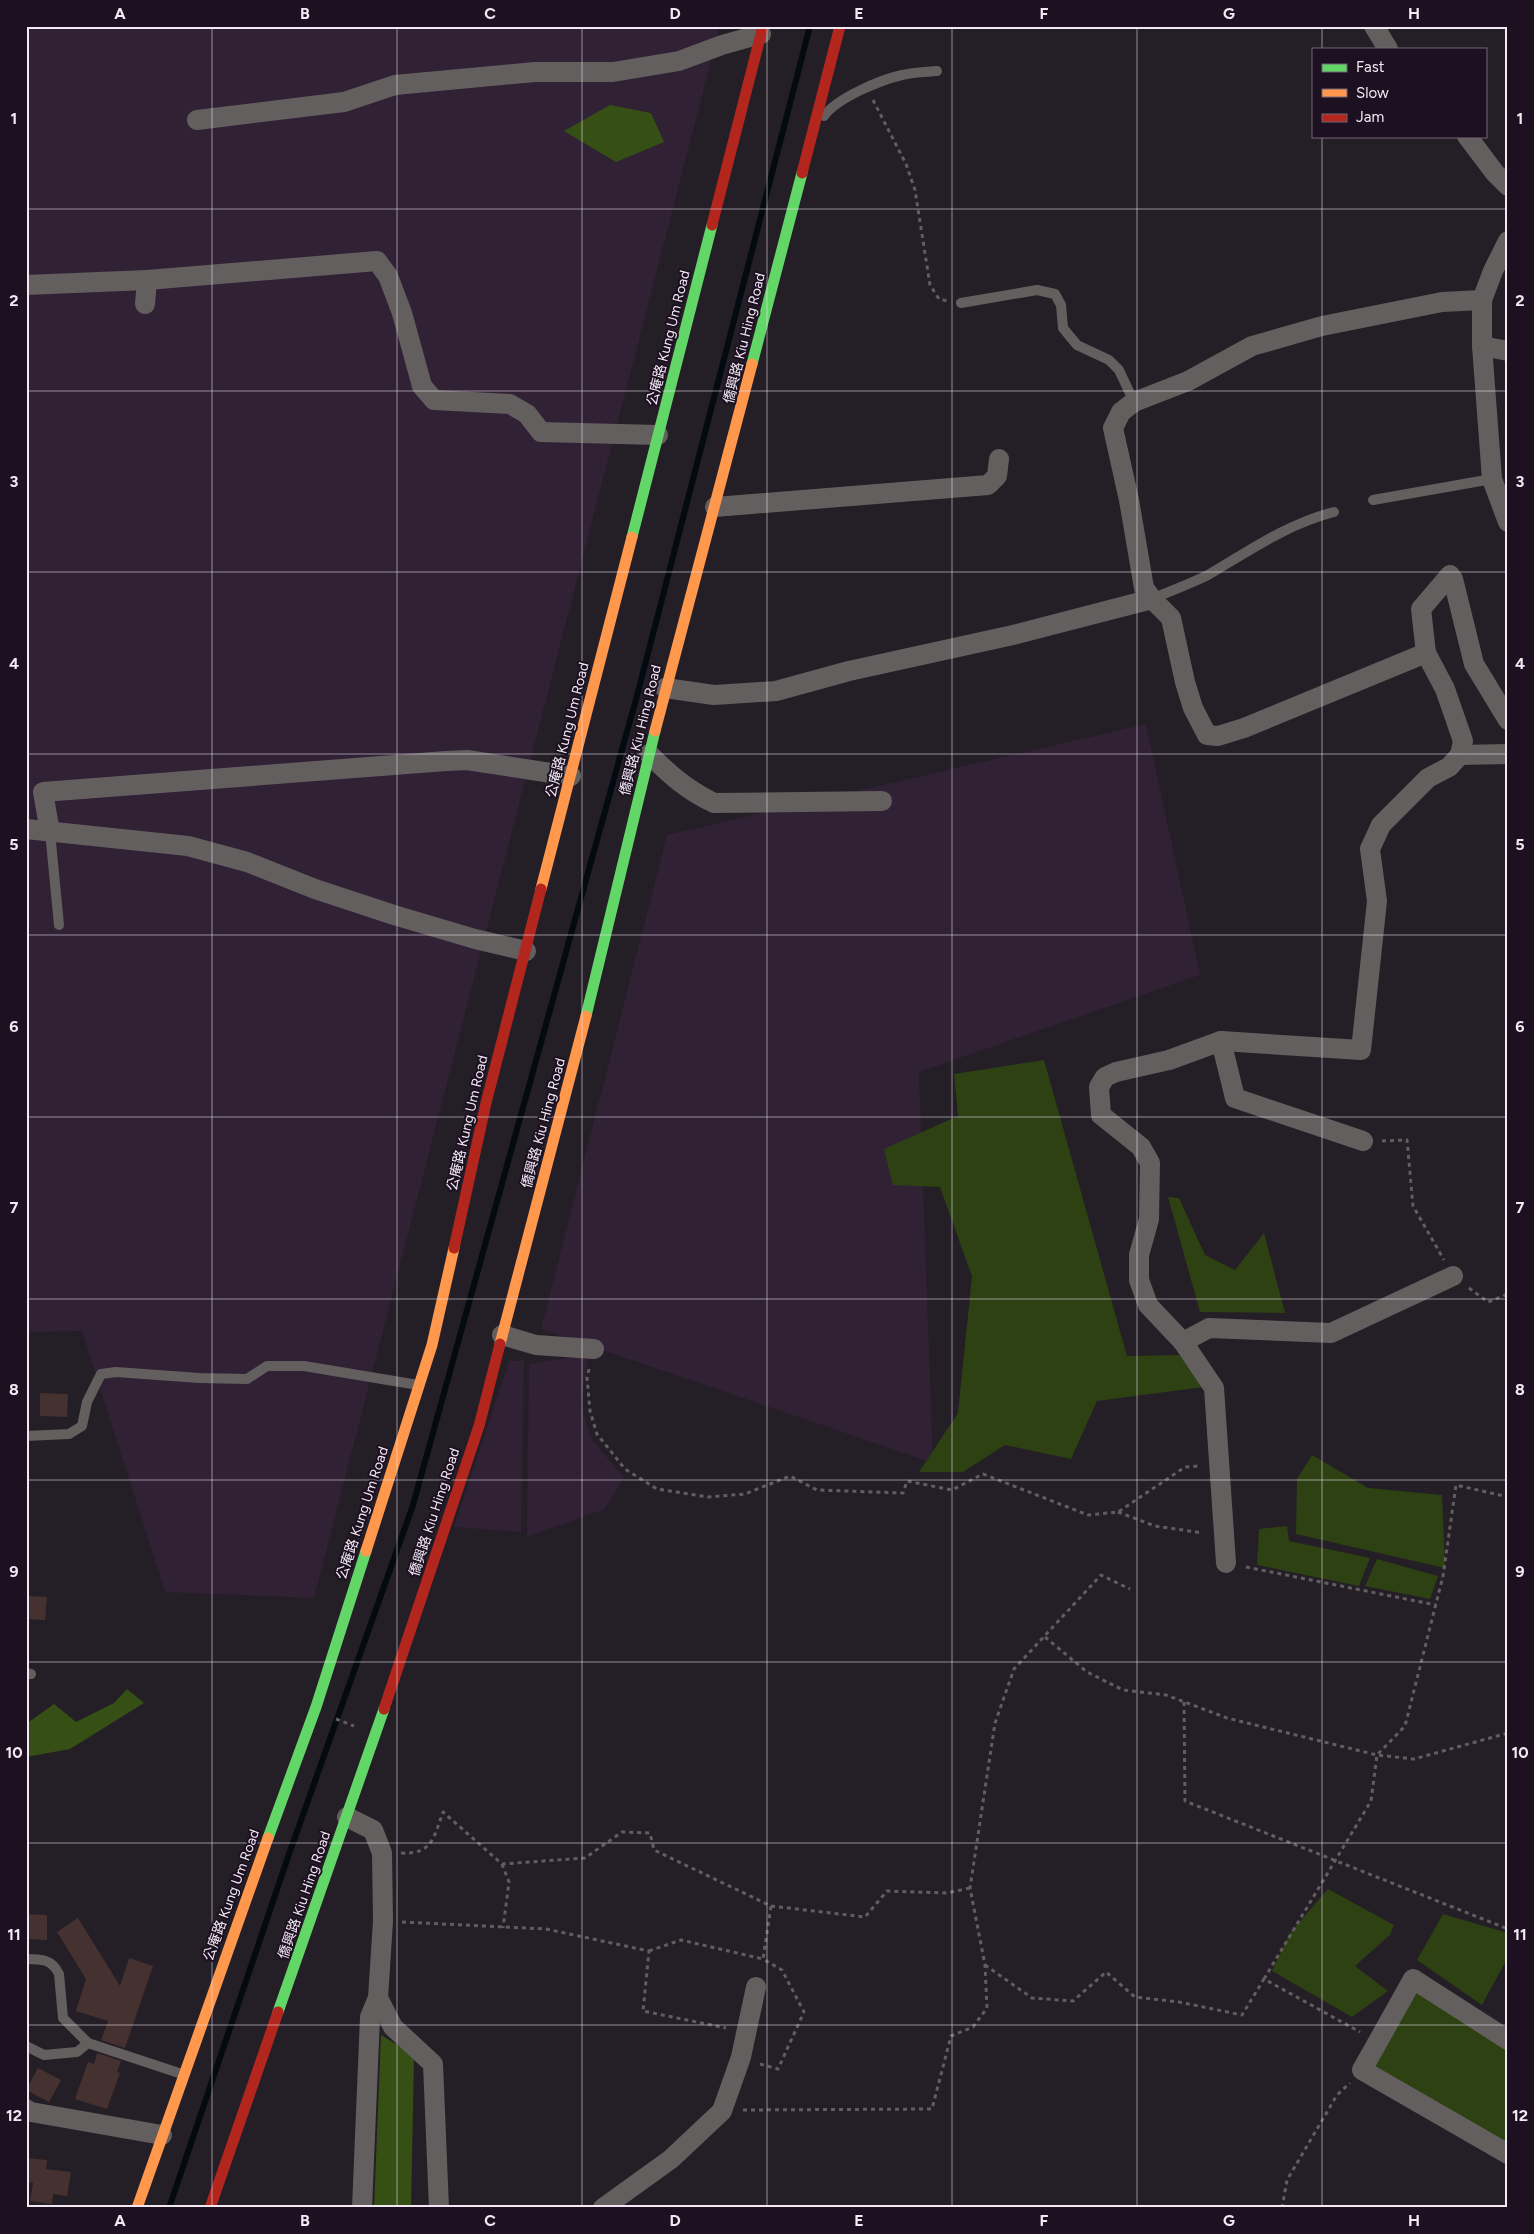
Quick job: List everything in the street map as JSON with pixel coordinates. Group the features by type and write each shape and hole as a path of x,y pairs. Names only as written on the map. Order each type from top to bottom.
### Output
{"street":[{"name":"僑興路 Kiu Hing Road","path":"210,2208 347,1817 479,1426 592,993 665,688 840,26"},
{"path":"1374,26 1387,48"},
{"path":"198,120 344,102 395,85 535,72 613,72 679,61 762,30"},
{"name":"公庵路 Kung Um Road","path":"137,2208 316,1707 432,1345 486,1104 762,30"},
{"path":"1469,138 1495,173 1508,186"},
{"path":"1508,241 1493,271 1482,300 1482,346 1492,479 1508,522"},
{"path":"26,286 147,280 377,261 388,276 402,313 422,386 434,400 510,404 527,414 541,432 658,435"},
{"path":"145,304 147,280"},
{"path":"1426,653 1244,728 1218,736 1207,735 1193,708 1185,682 1171,618 1144,588 1129,500 1113,428 1121,412 1134,402 1188,381 1252,346 1322,326 1442,302 1482,300"},
{"path":"1482,346 1508,351"},
{"path":"714,507 988,485 997,476 999,458"},
{"path":"1226,1563 1214,1388 1183,1342 1148,1305 1140,1280 1140,1255 1149,1220 1150,1163 1141,1147 1101,1115 1100,1087 1105,1077 1116,1072 1169,1060 1221,1041 1361,1050 1377,901 1370,849 1381,825 1428,778 1449,767 1460,755 1463,741 1445,690 1426,653 1421,609 1450,575 1453,579 1474,664 1508,720"},
{"path":"665,688 714,695 776,691 849,671 1013,635 1152,599"},
{"path":"649,754 692,793 714,803 882,801"},
{"path":"1460,755 1508,754"},
{"path":"50,832 43,792 446,761 475,761 570,776"},
{"path":"26,829 188,846 247,862 315,889 394,915 475,939 526,951"},
{"path":"1221,1041 1235,1098 1364,1141"},
{"path":"1183,1342 1209,1328 1331,1333 1453,1276"},
{"path":"502,1335 536,1345 594,1349"},
{"path":"347,1817 373,1830 382,1853 383,1921 378,1998 370,2016 362,2208"},
{"path":"1508,2040 1413,1979 1362,2070 1508,2154"},
{"path":"603,2208 671,2159 722,2110 741,2057 756,1987"},
{"path":"378,1998 393,2026 433,2064 439,2208"},
{"path":"26,2109 31,2112 162,2135"}],"lane":[{"path":"812,133 830,108 867,88 903,74 937,71"},
{"path":"961,303 1037,290 1055,294 1061,305 1063,328 1077,345 1109,360 1119,370 1134,402"},
{"path":"1373,500 1492,479"},
{"path":"1152,599 1206,576 1266,539 1311,518 1334,512"},
{"path":"50,832 59,924"},
{"path":"26,1436 69,1434 82,1426 87,1402 102,1374 116,1372 199,1378 247,1379 267,1366 304,1366 419,1385"},
{"path":"26,1959 47,1961 56,1969 59,1974 63,2018 88,2043 183,2075"},
{"path":"26,2046 44,2056 78,2052 88,2043"}],"path":[{"path":"867,88 906,164 915,190 930,285 940,299 961,303"},
{"path":"1364,1141 1407,1140 1413,1206 1453,1276 1488,1302 1508,1294"},
{"path":"594,1349 587,1378 590,1411 597,1434 625,1469 657,1489 708,1497 745,1494 790,1476 817,1490 903,1493 907,1481 952,1490 983,1474 1088,1515 1118,1512 1155,1526 1224,1535"},
{"path":"1118,1512 1185,1467 1220,1464"},
{"path":"985,1965 1032,1998 1073,2001 1106,1972 1135,1997 1179,2002 1242,2015 1371,1801 1377,1755 1405,1726 1443,1576 1456,1486 1508,1497"},
{"path":"1226,1563 1436,1605"},
{"path":"722,2110 932,2110 951,2036 973,2027 987,2008 985,1965 970,1888 994,1723 1014,1669 1101,1575 1130,1590"},
{"path":"1045,1637 1087,1672 1123,1690 1166,1696 1228,1718 1377,1755 1414,1759 1508,1733"},
{"path":"1184,1702 1185,1801 1508,1929"},
{"path":"335,1719 362,1729"},
{"path":"382,1853 415,1854 433,1842 443,1812 502,1864 509,1882 503,1928"},
{"path":"502,1864 585,1858 622,1832 650,1833 654,1850 772,1906 865,1917 887,1891 948,1893 970,1888"},
{"path":"763,1959 772,1906"},
{"path":"383,1921 546,1930 649,1951 681,1940 763,1959 782,1970 804,2012 778,2069 741,2057"},
{"path":"649,1951 642,2011 746,2032"},
{"path":"1264,1979 1378,2042"},
{"path":"1282,2208 1287,2180 1337,2095 1362,2070"}],"shaded area":[{"path":"26,26 720,26 314,1598 165,1592 82,1331 26,1332"},
{"path":"1146,724 1200,975 919,1072 933,1463 541,1329 667,835"},
{"path":"588,1355 581,1407 592,1440 624,1477 605,1509 527,1537 529,1364"},
{"path":"509,1361 524,1361 521,1532 454,1527"}],"green space":[{"path":"610,105 651,113 664,142 616,162 564,131"},
{"path":"1044,1060 1127,1356 1181,1355 1204,1387 1097,1401 1071,1459 1005,1445 963,1472 919,1472 958,1413 972,1276 940,1187 893,1185 884,1149 958,1116 954,1074"},
{"path":"1168,1197 1179,1198 1205,1255 1235,1270 1264,1233 1285,1313 1200,1312"},
{"path":"1312,1455 1368,1488 1442,1495 1445,1568 1296,1534 1297,1479"},
{"path":"1287,1526 1289,1541 1370,1558 1359,1586 1257,1565 1259,1529"},
{"path":"1377,1559 1438,1576 1430,1599 1365,1586"},
{"path":"127,1689 144,1703 70,1749 26,1757 26,1724 54,1704 76,1722 114,1703"},
{"path":"1328,1889 1394,1925 1390,1935 1355,1966 1388,1991 1352,2017 1272,1971 1290,1933"},
{"path":"1443,1914 1508,1933 1508,1957 1482,2005 1417,1960"},
{"path":"1415,1992 1508,2048 1508,2147 1371,2064"},
{"path":"381,2035 414,2055 411,2208 374,2208"}],"building":[{"path":"40,1393 68,1394 67,1417 40,1416"},
{"path":"26,1596 47,1597 45,1620 26,1619"},
{"path":"26,1914 47,1915 47,1940 26,1939"},
{"path":"78,1918 120,1986 129,1958 153,1966 125,2048 101,2040 108,2021 76,2011 86,1979 57,1932"},
{"path":"97,2053 121,2061 117,2072 120,2073 107,2109 75,2099 88,2062 94,2064"},
{"path":"38,2068 61,2080 49,2102 26,2090"},
{"path":"26,2158 47,2160 46,2169 71,2172 67,2196 53,2194 52,2204 30,2201 33,2183 26,2182"}],"waterway":[{"path":"169,2208 288,1857 413,1505 638,692 810,26"}],"traffic: fast":[{"path":"752,364 802,173"},
{"path":"632,537 712,225"},
{"path":"586,1016 655,731"},
{"path":"268,1838 316,1707 366,1551"},
{"path":"278,2012 384,1709"}],"traffic: slow":[{"path":"655,731 752,364"},
{"path":"541,889 632,537"},
{"path":"500,1344 586,1016"},
{"path":"366,1551 432,1345 454,1248"},
{"path":"137,2208 268,1838"}],"traffic: jam":[{"path":"712,225 763,26"},
{"path":"802,173 840,26"},
{"path":"454,1248 486,1103 541,889"},
{"path":"384,1709 479,1426 500,1344"},
{"path":"210,2208 278,2012"}]}
